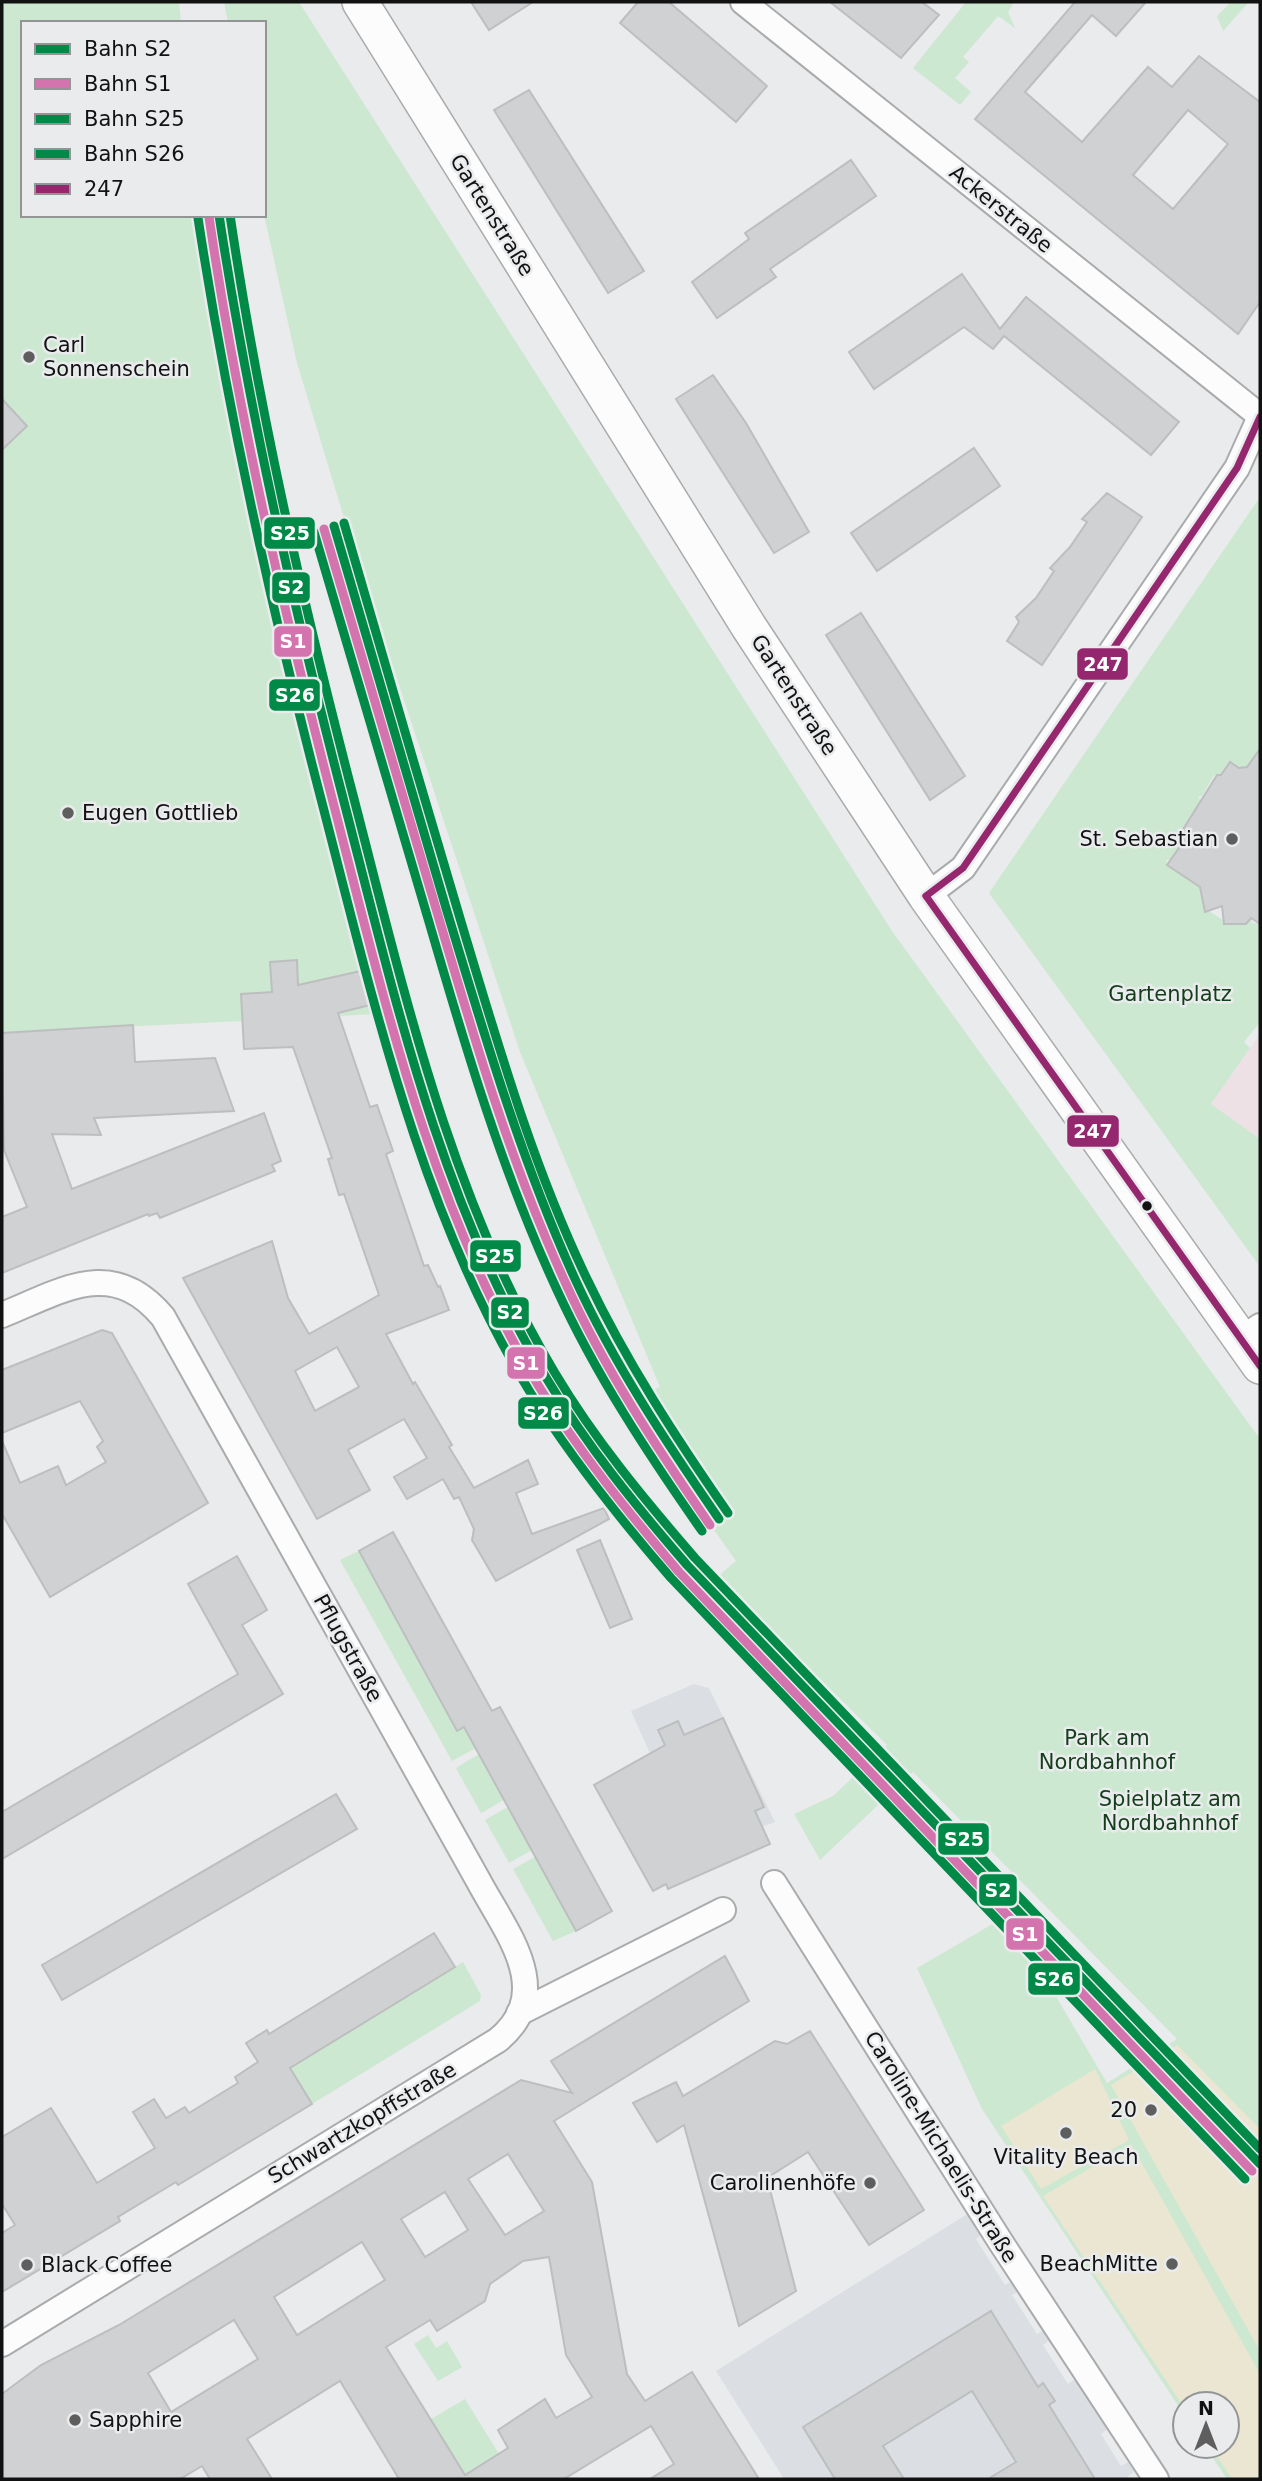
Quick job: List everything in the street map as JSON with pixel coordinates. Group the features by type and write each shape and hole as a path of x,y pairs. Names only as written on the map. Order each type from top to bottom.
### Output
{"street":[{"name":"Gartenstraße","path":"360,2 749,627 926,896 1254,1344"},
{"name":"Ackerstraße","path":"743,2 1260,416"},
{"path":"926,896 963,868 1237,468 1260,416"},
{"name":"Pflugstraße","path":"2,1315 82,1283 109,1281 140,1294 163,1317 478,1880 524,1969 526,1996 519,2012"},
{"name":"Caroline-Michaelis-Straße","path":"774,1883 1000,2241 1156,2479"},
{"name":"Schwartzkopffstraße","path":"2,2344 498,2040 519,2012 723,1910"}],"shaded area":[{"path":"1260,1034 1260,1139 1211,1104"},
{"path":"694,1684 709,1688 775,1822 762,1827 770,1844 715,1868 712,1862 701,1867 631,1711"},
{"path":"969,2213 983,2234 976,2239 1005,2285 1012,2281 1019,2291 1012,2295 1037,2334 1044,2330 1050,2340 1043,2345 1068,2384 1075,2379 1107,2430 1101,2434 1121,2466 1128,2462 1134,2472 1128,2476 1129,2479 784,2479 716,2371"}],"green space":[{"path":"2,2 179,2 181,21 21,21 21,217 209,217 245,438 280,627 318,793 377,1014 2,1033"},
{"path":"224,2 299,2 892,931 1260,1439 1260,2479 1227,2479 1214,2460 1241,2460 1241,2390 1171,2390 1171,2395 982,2109 917,1968 1008,1915 1107,2083 1177,2039 913,1772 820,1860 794,1814 833,1796 887,1745 717,1577 736,1561 654,1445 675,1430 652,1391 660,1387 520,1052 345,521 297,363 264,217 266,21 228,21"},
{"path":"966,2 1014,2 1008,12 1015,28 998,16 963,57 969,62 955,78 971,92 960,105 913,68"},
{"path":"1231,2 1249,2 1223,31 1217,16"},
{"name":"Gartenplatz","path":"1260,497 1260,750 1247,767 1239,768 1230,762 1221,779 1214,775 1202,796 1198,797 1201,801 1183,842 1171,859 1166,860 1167,864 1202,884 1205,912 1209,911 1223,920 1224,924 1251,917 1252,923 1260,924 1260,1022 1244,1042 1250,1048 1211,1104 1260,1139 1258,1264 989,893"},
{"path":"359,1551 457,1731 464,1727 476,1748 452,1761 340,1560"},
{"path":"479,1754 504,1800 481,1813 456,1768"},
{"path":"508,1807 532,1850 509,1863 485,1820"},
{"path":"535,1857 576,1931 553,1941 513,1869"},
{"path":"463,1962 481,1995 480,2001 312,2104 290,2068"},
{"path":"428,2335 436,2348 447,2341 462,2367 438,2381 414,2344"},
{"path":"465,2399 499,2454 465,2475 431,2419"}],"sand":[{"path":"1177,2045 1260,2129 1260,2351 1111,2085"},
{"name":"Vitality Beach","path":"1095,2069 1129,2140 1041,2189 1001,2126"},
{"path":"1131,2144 1260,2374 1260,2479 1232,2479 1219,2460 1241,2460 1241,2390 1172,2390 1043,2196"}],"building":[{"path":"471,2 533,2 489,30"},
{"path":"638,2 669,2 767,86 736,122 620,23"},
{"path":"830,2 922,2 939,15 901,58"},
{"path":"1075,2 1146,2 1116,36 1092,15 1025,92 1082,142 1148,67 1172,87 1199,56 1260,102 1260,302 1238,334 975,119","holes":["1188,110 1228,144 1173,209 1133,175"]},
{"path":"529,90 644,271 608,293 494,110"},
{"path":"851,160 876,196 770,269 776,277 717,318 692,282 749,239 745,233"},
{"path":"962,274 1000,329 1026,297 1179,422 1151,455 1004,336 993,349 964,327 874,389 849,352"},
{"path":"713,375 746,423 809,532 774,553 676,399"},
{"path":"2,399 27,426 2,450"},
{"path":"974,448 1000,486 877,571 851,533"},
{"path":"1107,493 1142,517 1042,665 1007,641 1019,622 1016,617 1036,598 1054,571 1050,568 1070,547 1087,522 1082,519"},
{"path":"861,613 965,776 930,800 826,635"},
{"name":"St. Sebastian","path":"1260,749 1260,924 1251,918 1246,924 1224,924 1222,906 1205,912 1200,887 1167,865 1183,842 1182,831 1217,775 1221,775 1230,762 1239,768 1247,767"},
{"path":"297,960 298,985 361,971 370,1005 338,1013 370,1107 377,1105 393,1151 386,1154 424,1266 428,1265 438,1287 440,1286 449,1310 386,1334 413,1384 415,1382 452,1445 449,1447 474,1488 528,1460 538,1484 516,1493 532,1534 604,1508 609,1519 496,1581 472,1540 474,1529 459,1497 454,1499 443,1479 407,1499 394,1477 427,1458 404,1419 348,1450 370,1490 317,1519 183,1278 272,1241 288,1298 309,1334 379,1295 344,1194 339,1195 328,1159 332,1158 293,1047 244,1049 241,994 272,992 270,962","holes":["337,1347 359,1387 315,1411 295,1371"]},
{"path":"133,1025 135,1062 215,1058 234,1111 94,1118 101,1135 52,1134 72,1189 264,1113 281,1161 272,1165 275,1171 160,1218 157,1213 148,1214 2,1273 2,1217 27,1207 4,1150 2,1033"},
{"path":"102,1330 112,1333 208,1503 50,1597 2,1514 2,1441 20,1483 58,1466 66,1485 106,1462 97,1447 103,1441 80,1401 2,1433 2,1370"},
{"path":"393,1532 492,1711 500,1707 612,1911 576,1931 464,1727 457,1731 359,1551"},
{"path":"600,1540 632,1619 610,1628 577,1550"},
{"path":"237,1556 267,1610 242,1625 283,1694 2,1859 2,1812 238,1674 188,1584"},
{"path":"723,1718 764,1807 755,1811 770,1844 668,1889 666,1884 653,1891 594,1785 665,1745 658,1730 678,1721 684,1735"},
{"path":"336,1794 357,1829 62,2000 42,1965"},
{"path":"434,1933 455,1967 290,2068 312,2104 178,2185 176,2182 118,2217 120,2221 2,2292 2,2233 15,2225 2,2204 2,2137 51,2108 97,2183 155,2148 133,2112 154,2099 166,2118 185,2107 189,2113 238,2083 235,2077 258,2062 246,2043 267,2030 269,2034"},
{"path":"725,1956 749,2001 554,2121 592,2182 627,2374 645,2401 692,2372 759,2479 650,2479 674,2464 651,2426 564,2479 399,2479 340,2381 247,2439 272,2479 210,2479 202,2466 180,2479 2,2479 2,2394 41,2365 119,2325 521,2080 572,2093 551,2061","holes":["508,2154 544,2211 505,2235 468,2179","445,2192 468,2230 425,2257 401,2219","362,2242 385,2280 297,2335 274,2297","549,2257 566,2355 592,2397 556,2418 545,2399 498,2430 508,2448 465,2475 386,2347 430,2320 437,2331 485,2301 490,2284 523,2261","234,2320 258,2359 171,2412 148,2373"]},
{"name":"Carolinenhöfe","path":"810,2031 924,2210 869,2245 808,2152 767,2178 796,2291 739,2326 684,2125 657,2142 633,2103 676,2082 683,2096 775,2041 787,2044"},
{"path":"991,2311 1038,2387 1043,2383 1055,2401 1049,2405 1095,2479 988,2479 1016,2462 972,2391 883,2446 904,2479 835,2479 803,2427"}],"rail line":[{"name":"S1","path":"209,217 263,511 371,951 414,1101 440,1175 468,1247 501,1317 538,1385 570,1434 679,1572 1252,2171"},
{"name":"S2","path":"219,217 244,362 274,508 307,653 381,947 424,1096 449,1170 477,1242 510,1312 547,1379 595,1452 687,1565 1260,2164"},
{"name":"S25","path":"230,217 268,434 317,651 391,943 458,1165 518,1306 555,1373 603,1445 695,1558 1260,2149"},
{"name":"S26","path":"198,218 237,437 268,582 360,951 404,1103 429,1178 458,1252 492,1323 530,1392 562,1441 615,1511 671,1578 1245,2179"},
{"name":"S25","path":"344,523 491,1022 550,1195 587,1279 618,1340 671,1428 728,1513"},
{"name":"S2","path":"334,526 446,908 504,1096 537,1189 575,1279 606,1342 660,1432 719,1519"},
{"name":"S1","path":"324,529 465,1007 528,1193 581,1316 651,1438 710,1525"},
{"name":"S26","path":"314,532 456,1015 519,1200 557,1290 589,1353 643,1443 702,1531"}],"transit line":[{"name":"247","path":"926,896 963,868 1237,468 1260,417"},
{"name":"247","path":"926,896 1260,1366"}],"place":[{"name":"Carl Sonnenschein","path":"29,357"},
{"name":"Eugen Gottlieb","path":"68,813"},
{"name":"St. Sebastian","path":"1232,839"},
{"name":"20","path":"1151,2110"},
{"name":"Vitality Beach","path":"1066,2133"},
{"name":"Carolinenhöfe","path":"870,2183"},
{"name":"BeachMitte","path":"1172,2264"},
{"name":"Black Coffee","path":"27,2265"},
{"name":"Sapphire","path":"75,2420"}],"park label":[{"name":"Park am Nordbahnhof","path":"1107,1750"},
{"name":"Spielplatz am Nordbahnhof","path":"1170,1811"}]}
